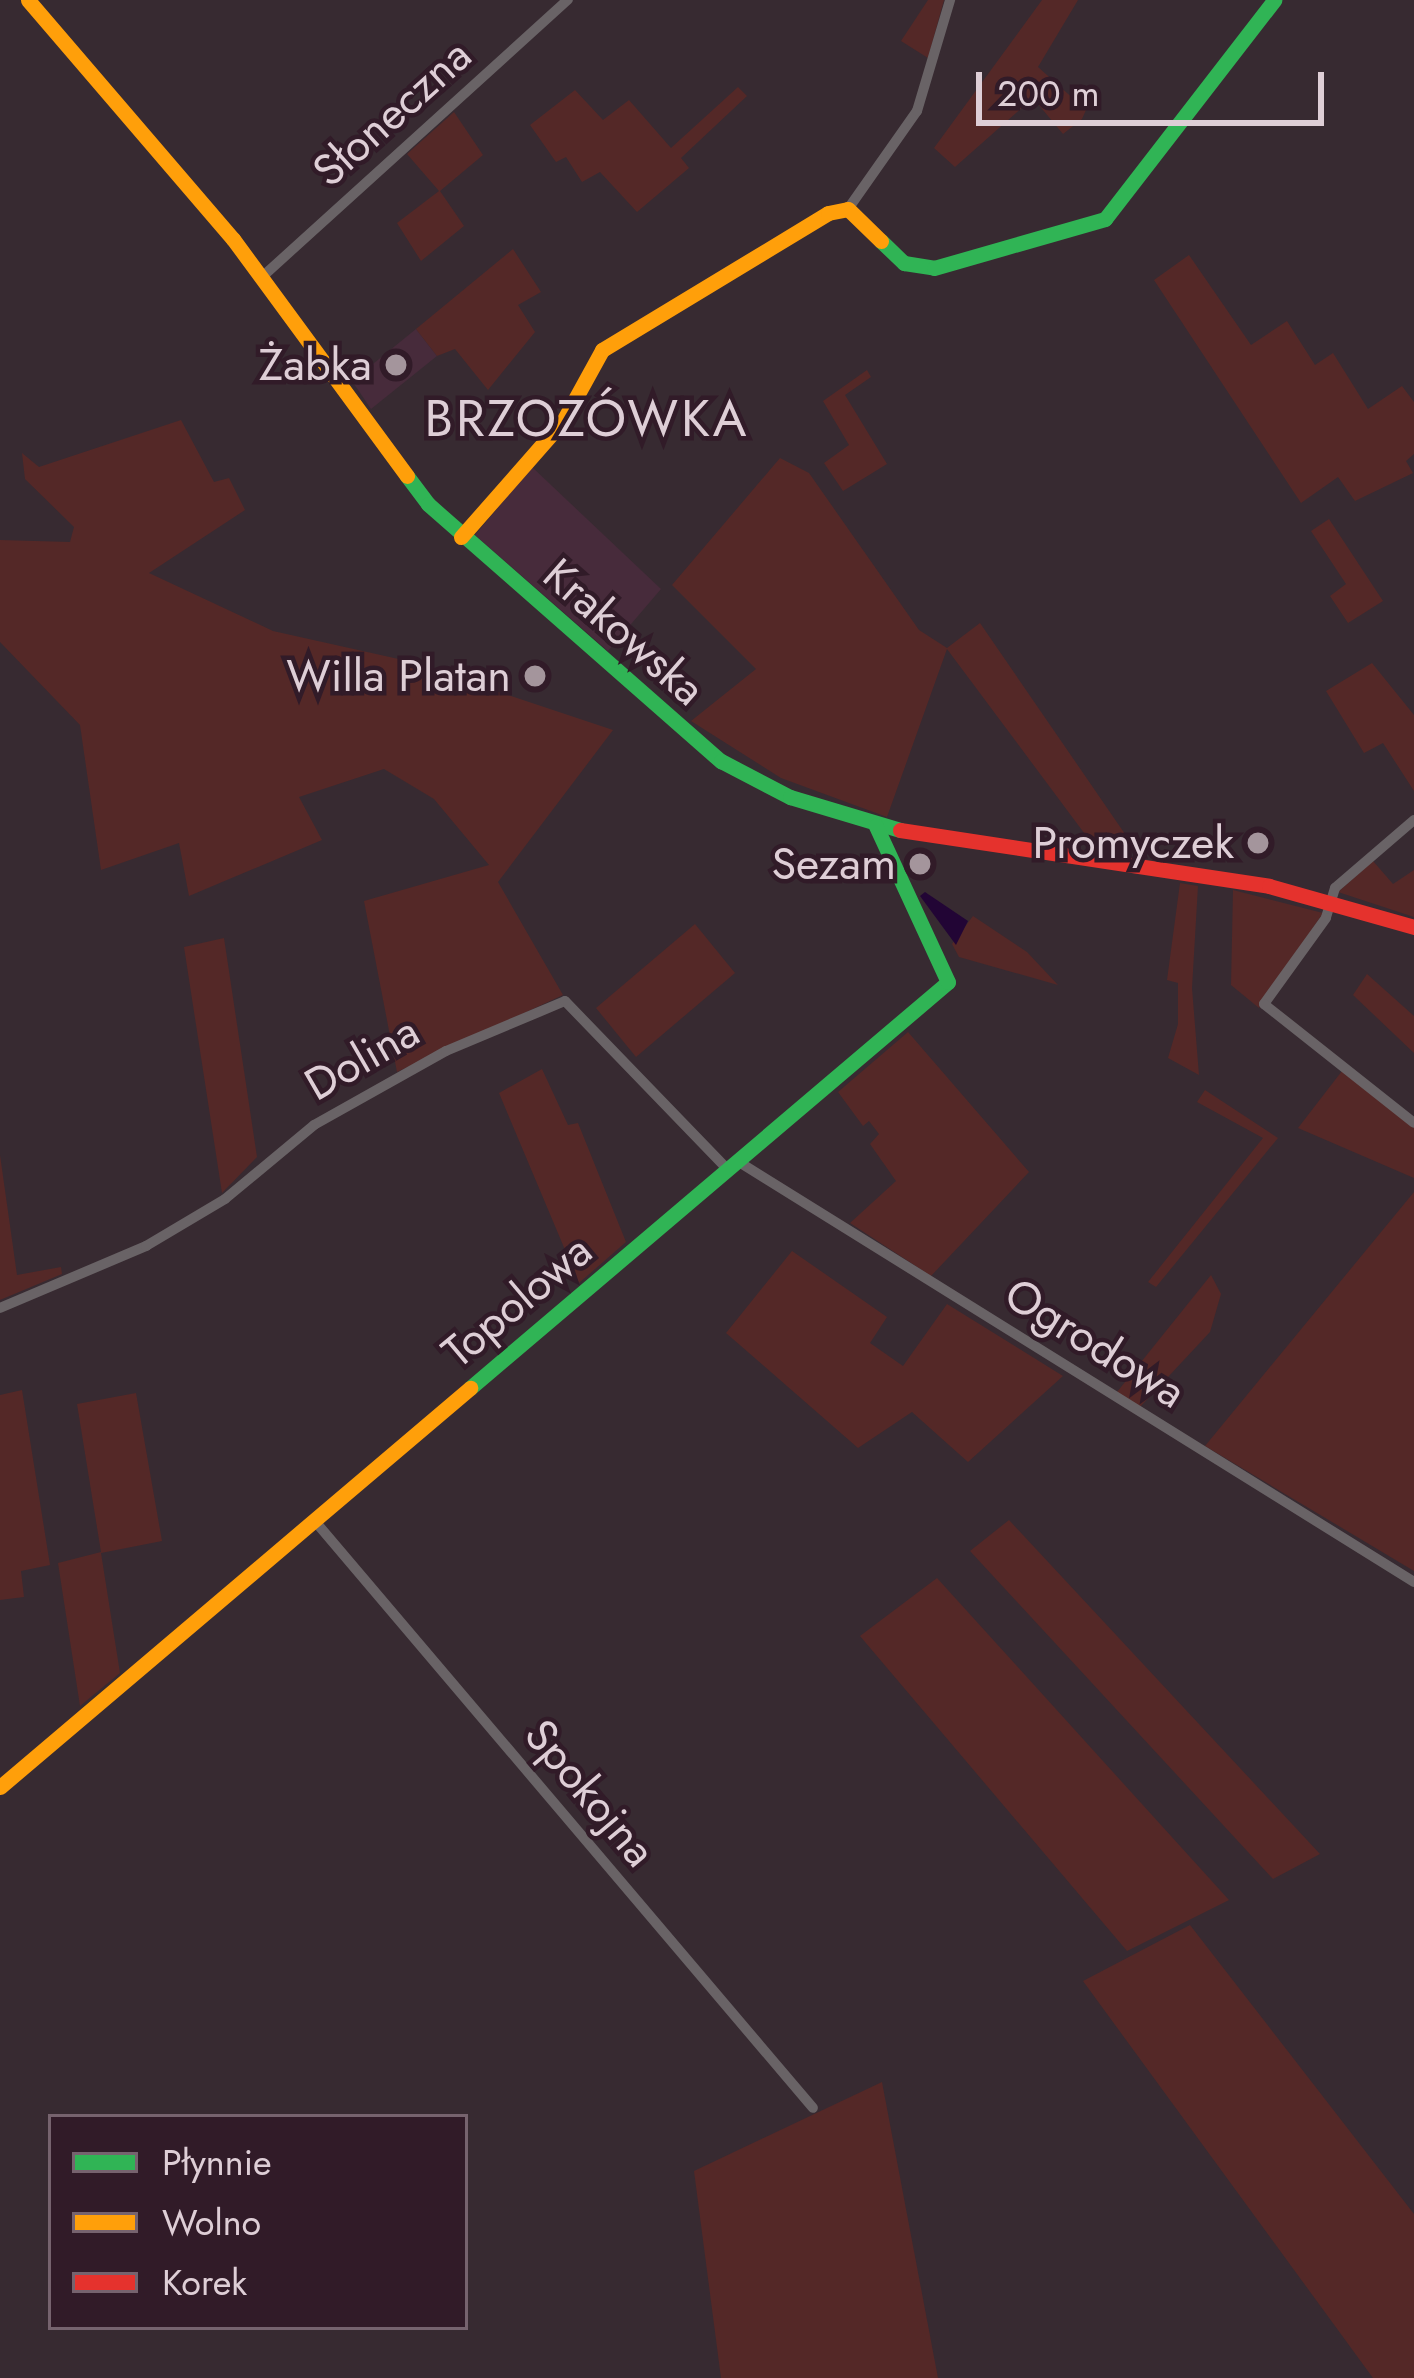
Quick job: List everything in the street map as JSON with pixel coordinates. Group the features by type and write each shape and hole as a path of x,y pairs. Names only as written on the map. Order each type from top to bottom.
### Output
{"street":[{"name":"Krakowska","path":"28,0 262,277 406,480 461,537 721,761 790,797 877,826 1332,900 1414,927"},
{"name":"Słoneczna","path":"262,277 568,0"},
{"path":"461,537 563,421 602,350 828,213 848,209 917,111 950,0"},
{"path":"848,209 918,267 1105,219 1274,0"},
{"path":"1414,820 1335,888 1332,900 1264,1004 1414,1123"},
{"name":"Topolowa","path":"0,1787 948,982 877,826"},
{"name":"Dolina","path":"0,1308 146,1246 225,1198 314,1125 446,1051 565,1001 734,1167"},
{"name":"Ogrodowa","path":"734,1167 1414,1582"},
{"name":"Spokojna","path":"314,1520 813,2108"}],"shaded area":[{"path":"928,0 944,0 928,58 901,41"},
{"path":"1042,0 1078,0 1038,67 1086,110 1082,119 1063,134 1033,98 955,167 934,148"},
{"path":"738,87 747,96 681,158 689,168 637,212 600,172 582,182 566,157 556,162 530,125 575,90 603,120 629,100 671,148"},
{"path":"454,112 483,155 440,191 464,226 421,261 397,223 439,191 407,154"},
{"path":"513,249 541,292 518,305 535,332 488,390 455,349 437,356 416,329"},
{"path":"1189,255 1251,345 1287,321 1315,365 1333,353 1368,409 1402,386 1414,402 1414,454 1406,461 1413,473 1355,501 1338,477 1301,503 1154,280"},
{"path":"416,329 437,356 371,409 352,381"},
{"path":"867,370 871,377 845,395 887,464 843,491 824,463 849,445 823,401"},
{"path":"181,420 214,482 229,478 245,510 149,573 273,631 403,660 613,730 498,882 563,995 397,1072 364,901 489,865 434,799 384,769 299,797 322,840 189,896 179,843 101,870 80,725 0,642 0,540 70,542 74,527 25,479 22,453 39,467"},
{"path":"780,458 809,473 919,630 947,648 980,623 1125,834 1121,852 1096,849 947,649 887,817 781,778 691,721 756,669 672,585"},
{"path":"532,467 661,589 608,651 475,535"},
{"path":"1329,519 1383,601 1348,623 1330,596 1346,584 1311,531"},
{"path":"1372,663 1414,715 1414,791 1383,743 1364,753 1326,691"},
{"path":"1373,861 1393,884 1414,870 1414,917 1338,892"},
{"path":"1180,883 1198,886 1192,988 1199,1075 1168,1058 1178,1024 1178,983 1167,980"},
{"path":"1233,890 1323,913 1259,1008 1231,985"},
{"path":"925,892 968,921 956,945 920,896"},
{"path":"973,916 1027,952 1058,985 959,957 952,944"},
{"path":"695,924 735,973 636,1057 596,1008"},
{"path":"224,938 257,1157 222,1193 184,947"},
{"path":"1367,974 1414,1016 1414,1053 1353,995"},
{"path":"908,1032 1029,1172 931,1276 850,1223 896,1181 870,1144 879,1134 869,1121 863,1126 838,1092"},
{"path":"542,1069 568,1125 578,1123 626,1242 579,1283 499,1093"},
{"path":"1342,1071 1414,1128 1414,1178 1298,1128"},
{"path":"1205,1090 1278,1138 1156,1287 1148,1282 1263,1138 1197,1102"},
{"path":"0,1155 17,1275 61,1267 62,1274 0,1300"},
{"path":"1414,1192 1414,1571 1205,1446"},
{"path":"792,1251 887,1317 870,1343 903,1366 947,1304 1063,1376 968,1462 912,1412 858,1448 726,1333"},
{"path":"1211,1275 1221,1294 1210,1332 1140,1407 1117,1392"},
{"path":"22,1390 50,1565 21,1571 24,1597 0,1600 0,1395"},
{"path":"136,1393 162,1541 101,1553 120,1673 80,1706 58,1563 101,1552 77,1404"},
{"path":"1009,1520 1320,1854 1273,1879 970,1551"},
{"path":"937,1578 1229,1900 1127,1951 860,1636"},
{"path":"1190,1925 1414,2214 1414,2378 1373,2378 1083,1981"},
{"path":"882,2082 938,2378 721,2378 694,2171"}],"traffic: fast":[{"path":"881,241 904,263 934,268 1105,219 1274,0"},
{"path":"407,476 428,504 721,761 790,797 900,830"},
{"path":"470,1388 948,982 876,826"}],"traffic: slow":[{"path":"28,0 233,239 407,476"},
{"path":"461,537 563,421 602,350 828,213 848,209 881,241"},
{"path":"0,1787 470,1388"}],"traffic: jam":[{"path":"900,830 1269,886 1414,927"}],"place":[{"name":"Żabka","path":"396,365"},
{"name":"Willa Platan","path":"535,676"},
{"name":"Promyczek","path":"1258,843"},
{"name":"Sezam","path":"920,864"}],"district":[{"name":"BRZOZÓWKA","path":"587,418"}]}
